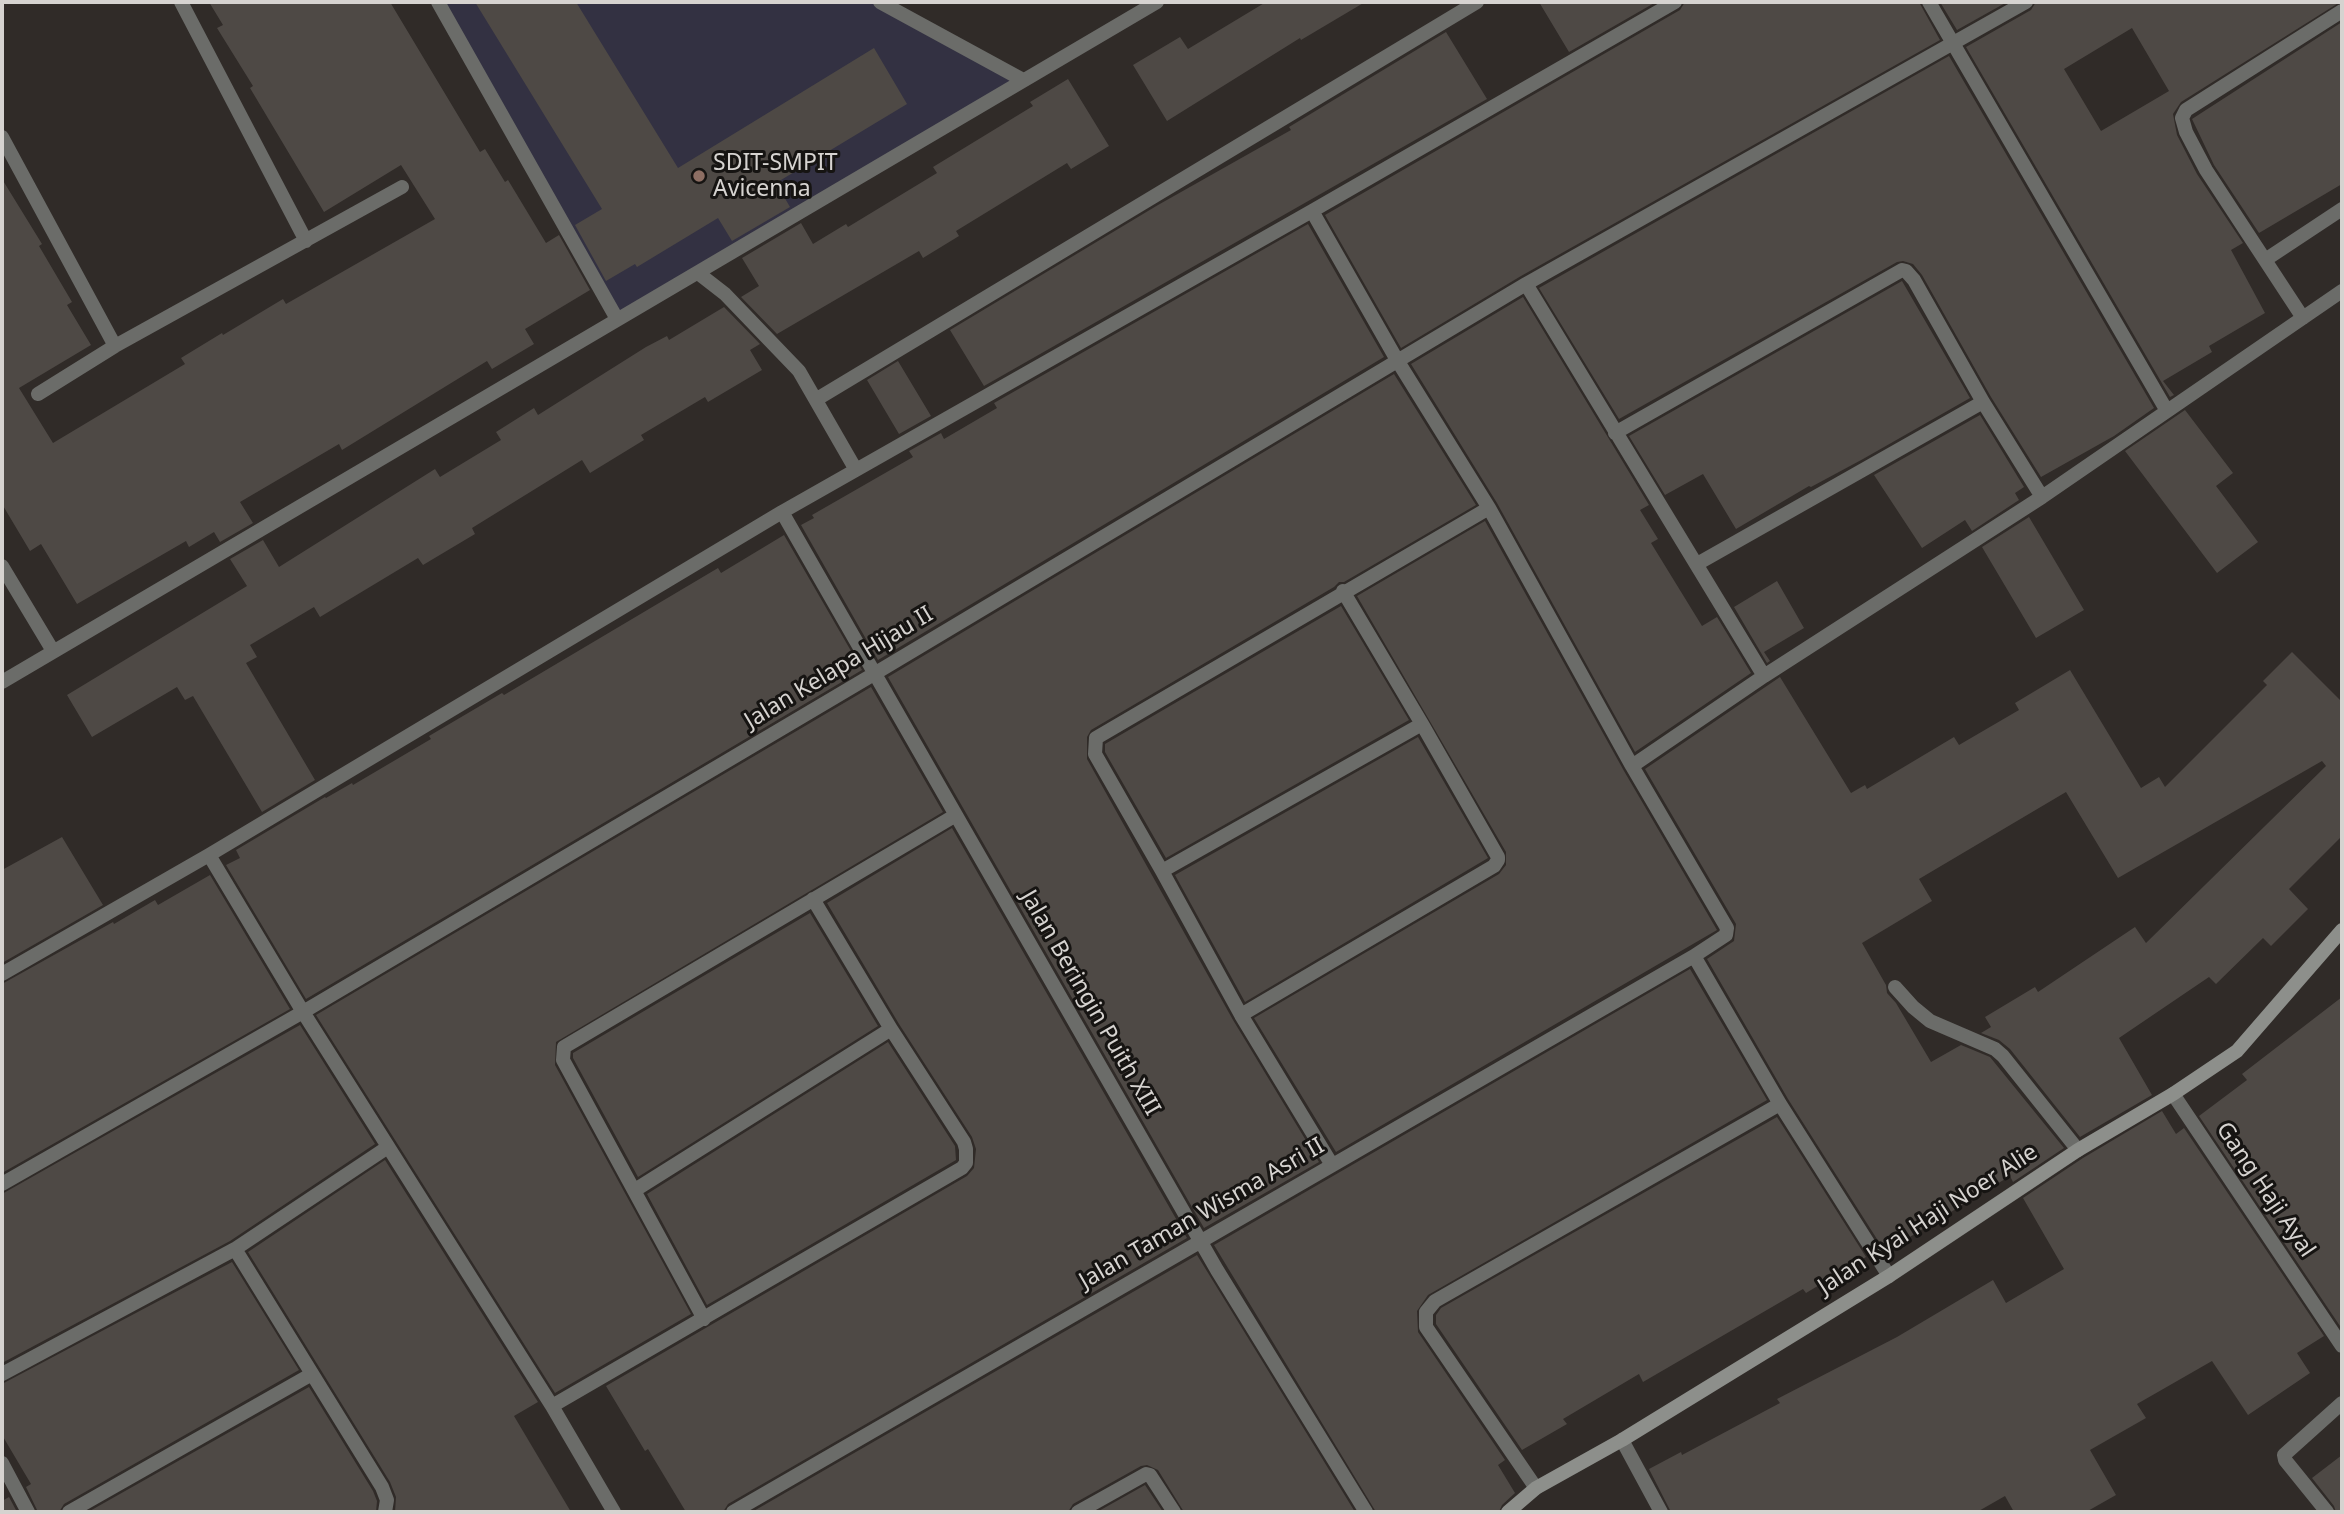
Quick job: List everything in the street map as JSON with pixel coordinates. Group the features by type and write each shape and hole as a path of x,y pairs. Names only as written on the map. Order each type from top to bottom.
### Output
{"street":[{"path":"181,2 306,241"},
{"path":"438,2 617,319"},
{"path":"880,2 1023,80"},
{"path":"2,682 1157,2"},
{"path":"814,396 1477,2"},
{"path":"2,974 209,855 782,512 1675,2"},
{"path":"1929,2 2167,411"},
{"name":"Jalan Kelapa Hijau II","path":"2,1184 303,1012 1526,284 2026,2"},
{"path":"2303,318 2206,170 2186,132 2182,118 2186,110 2342,11"},
{"path":"2,137 115,346"},
{"path":"38,394 115,346 402,187"},
{"path":"2265,260 2342,209"},
{"path":"1312,211 1397,360 1489,508 1632,766 1764,676 2042,497 2342,291"},
{"path":"1615,433 1902,270 1914,280 1983,402 2042,497"},
{"path":"698,273 725,294 799,371 856,470"},
{"path":"1526,284 1764,676"},
{"path":"1697,564 1983,402"},
{"path":"1332,1165 1241,1015 1095,754 1096,738 1489,508"},
{"name":"Jalan Beringin Puith XIII","path":"782,512 1200,1240 1366,1512"},
{"path":"2,566 53,651"},
{"path":"1241,1015 1494,866 1498,857 1343,592"},
{"path":"1162,871 1422,724"},
{"name":"Jalan Taman Wisma Asri II","path":"733,1512 1721,939 1727,928 1632,766"},
{"path":"704,1319 563,1060 564,1047 956,815"},
{"path":"209,855 303,1012 552,1406 614,1512"},
{"path":"552,1406 962,1168 965,1163 964,1142 891,1029 813,899"},
{"name":"Jalan Kyai Haji Noer Alie","path":"1508,1512 1536,1488 1622,1440 1889,1276 2078,1150 2173,1094 2237,1051 2342,930"},
{"path":"1694,956 1780,1104 1889,1276"},
{"path":"1895,987 1930,1021 1995,1049 2003,1056 2078,1150"},
{"path":"635,1190 891,1029"},
{"name":"Gang Haji Ayal","path":"2173,1094 2342,1346"},
{"path":"1536,1488 1426,1327 1426,1312 1435,1301 1780,1104"},
{"path":"2,1374 235,1248 388,1147"},
{"path":"235,1248 382,1487 387,1500 384,1512"},
{"path":"69,1512 312,1374"},
{"path":"2327,1512 2285,1460 2284,1455 2342,1403"},
{"path":"1622,1440 1661,1512"},
{"path":"2,1463 28,1512"},
{"path":"1078,1512 1146,1474 1150,1475 1174,1512"}],"shaded area":[{"name":"SDIT-SMPIT Avicenna","path":"438,2 880,2 1023,80 617,319"}],"building":[{"path":"209,2 390,2 480,152 485,149 505,182 508,180 546,243 559,235 590,290 525,329 534,344 492,369 487,361 342,450 339,444 240,502 253,523 220,542 214,532 189,547 186,541 77,604 41,544 30,551 2,504 2,179 42,244 39,246 72,302 67,305 91,345 19,388 53,443 185,364 181,358 222,333 223,335 283,299 286,304 435,219 401,165 324,212 217,28 223,25"},
{"path":"475,2 576,2 678,168 874,48 907,104 776,183 790,207 732,241 718,218 637,267 635,264 606,281 575,225 602,209"},
{"path":"1266,2 1365,2 1301,40 1300,38 1167,121 1133,65 1180,37 1188,49"},
{"path":"1539,2 1656,2 1569,52"},
{"path":"1685,2 1919,2 1940,40 1521,276 1401,348 1325,215 1680,10"},
{"path":"1940,2 2007,2 1957,30"},
{"path":"2036,2 2340,2 2181,102 2173,114 2177,135 2197,174 2243,243 2231,250 2265,313 2209,346 2212,352 2163,381 2174,395 2170,397 1966,47 2031,10","holes":["2132,28 2169,91 2101,131 2064,69"]},
{"path":"2342,22 2342,184 2259,233 2214,165 2192,119"},
{"path":"1446,32 1487,99 984,386 950,330 1158,205 1291,130 1289,127"},
{"path":"1949,56 2154,408 2114,436 2041,477 1991,397 1922,275 1913,264 1903,261 1619,419 1539,288"},
{"path":"1068,79 1109,146 1071,169 1067,163 956,231 959,236 923,258 919,251 777,334 741,297 759,286 742,258 801,223 813,244 846,224 848,227 937,173 933,167 1033,106 1030,102"},
{"path":"1308,224 1384,357 878,660 801,525 814,518 812,515 913,457 909,451 941,433 944,439 997,408 994,403"},
{"path":"1902,281 1970,398 1736,529 1703,474 1665,495 1629,436"},
{"path":"1523,297 1649,505 1640,510 1658,539 1651,543 1702,626 1717,617 1751,673 1635,752 1497,503 1411,364"},
{"path":"724,307 760,344 750,350 762,370 708,402 705,397 641,435 644,440 590,473 582,460 472,528 475,534 423,565 418,558 320,617 314,607 250,645 257,657 246,663 315,780 262,812 193,696 185,700 177,687 92,737 67,695 247,586 230,559 263,540 279,567 435,469 440,477 501,440 496,432 534,408 538,415 646,347 667,336 669,340"},
{"path":"898,361 931,416 899,434 867,380"},
{"path":"1394,374 1476,505 1344,582 1339,582 1091,730 1087,737 1087,759 1233,1020 1319,1162 1204,1228 888,677"},
{"path":"2185,410 2233,473 2216,486 2258,542 2217,573 2125,451"},
{"path":"1980,415 2024,487 2015,493 2019,500 1972,531 1965,520 1922,548 1874,475"},
{"path":"2029,517 2084,610 2036,638 1982,547"},
{"path":"1485,521 1624,771 1717,930 1336,1152 1254,1018 1499,874 1506,865 1506,852 1357,596"},
{"path":"784,535 862,670 306,999 226,865 240,858 236,850 325,797 352,783 353,785 431,739 429,736 502,693 504,695 718,568 721,573"},
{"path":"1777,581 1804,628 1764,652 1770,661 1767,663 1734,607"},
{"path":"1341,606 1409,720 1166,858 1105,752 1105,744"},
{"path":"2292,652 2342,702 2342,836 2289,889 2308,909 2271,946 2263,938 2216,984 2209,977 2119,1038 2152,1095 2080,1137 2010,1049 1999,1040 1981,1033 1991,1027 1985,1017 2035,987 2038,992 2135,927 2146,943 2326,766 2322,761 2118,878 2066,792 1919,879 1932,901 1862,943 1886,985 1887,993 1896,1003 1931,1062 1961,1045 1990,1057 2064,1148 2013,1182 2010,1176 1895,1246 1893,1241 1882,1247 1788,1099 1707,959 1734,941 1736,924 1645,769 1780,677 1851,793 1865,785 1867,789 1954,737 1959,745 2019,710 2015,703 2070,670 2141,788 2159,777 2165,787 2267,685 2263,681"},
{"path":"871,687 943,812 556,1042 555,1065 691,1314 555,1393 316,1015"},
{"path":"1418,737 1488,858 1245,1002 1175,875"},
{"path":"952,828 1187,1238 728,1504 723,1512 686,1512 606,1386 967,1176 974,1168 976,1149 972,1137 899,1024 827,903"},
{"path":"62,837 103,905 2,963 2,870"},
{"path":"210,875 290,1009 2,1173 2,984 113,922 114,924 155,900 158,905"},
{"path":"810,913 878,1026 638,1177 573,1058 573,1053"},
{"path":"1690,969 1767,1100 1428,1295 1417,1311 1418,1332 1505,1460 1498,1465 1515,1493 1502,1505 1499,1512 1376,1512 1214,1245"},
{"path":"2342,997 2340,1326 2199,1116 2247,1080 2242,1074"},
{"path":"300,1025 375,1144 230,1241 2,1363 2,1194"},
{"path":"888,1042 955,1146 956,1160 707,1305 647,1194"},
{"path":"2162,1111 2176,1134 2184,1128 2324,1336 2297,1353 2310,1373 2248,1415 2212,1361 2137,1404 2146,1418 2090,1450 2116,1495 2086,1512 2014,1512 2005,1496 1977,1512 1671,1512 1649,1469 1681,1452 1682,1455 1780,1403 1777,1399 1897,1337 1993,1280 2006,1303 2064,1269 2023,1198"},
{"path":"1777,1117 1866,1257 1806,1293 1803,1289 1643,1382 1639,1374 1563,1419 1567,1424 1522,1450 1436,1324 1436,1315 1441,1308"},
{"path":"385,1160 538,1402 514,1416 571,1512 395,1512 396,1497 390,1482 248,1252"},
{"path":"1197,1255 1355,1512 1184,1512 1158,1470 1147,1465 1073,1504 1068,1512 752,1512"},
{"path":"232,1262 299,1370 64,1504 59,1512 38,1512 26,1487 31,1484 2,1435 2,1384"},
{"path":"309,1387 373,1491 377,1501 376,1512 88,1512"},
{"path":"2342,1455 2342,1512 2336,1512 2312,1478"},
{"path":"1145,1485 1163,1512 1097,1512"},
{"path":"9,1497 17,1512 2,1512 2,1501"}],"place":[{"name":"SDIT-SMPIT Avicenna","path":"699,176"}]}
